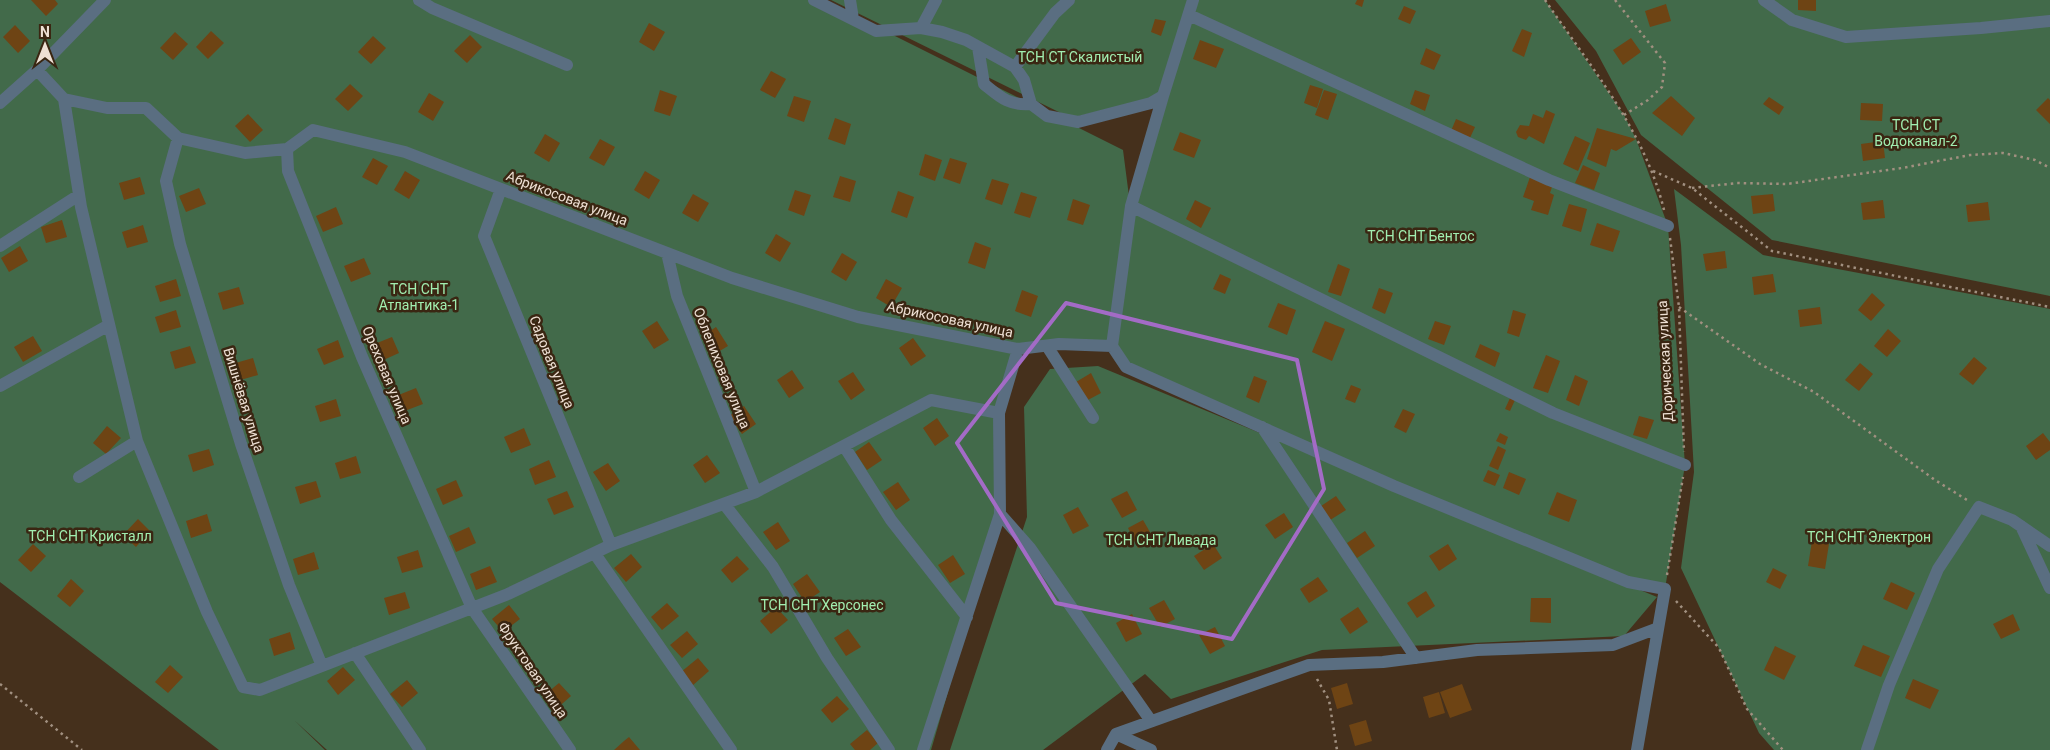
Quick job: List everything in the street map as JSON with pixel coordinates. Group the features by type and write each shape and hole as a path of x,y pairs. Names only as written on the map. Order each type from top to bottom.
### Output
{"street":[{"path":"0,103 37,70 105,0"},
{"path":"419,0 432,8 566,64"},
{"path":"814,0 876,31 922,28 958,37 1015,67 1024,80 1031,104 1046,116 1078,122 1151,103 1163,96"},
{"path":"850,0 853,19"},
{"path":"922,28 936,0"},
{"path":"1015,67 1055,13 1069,0"},
{"path":"1192,0 1130,206 1112,346 1126,367 1394,486 1628,582 1665,589 1637,750"},
{"path":"1764,0 1792,20 1846,37 1981,28 2050,21"},
{"path":"1189,15 1549,180 1668,226"},
{"path":"978,47 984,84 1016,106 1031,104"},
{"path":"37,70 64,99 79,195 137,441 207,612 243,687 260,690 508,594 611,545 725,505 756,492 931,400 999,413"},
{"path":"64,99 107,108 146,108 178,138 245,153 287,149"},
{"name":"Абрикосовая улица","path":"287,149 313,130 405,152 732,278 858,317 1018,349 1048,346 1112,346"},
{"name":"Вишнёвая улица","path":"178,138 166,182 180,244 241,444 289,585 322,666"},
{"name":"Ореховая улица","path":"287,149 288,171 358,349 472,608"},
{"name":"Садовая улица","path":"501,189 484,236 611,545"},
{"path":"0,246 79,195"},
{"path":"1130,206 1553,413 1685,465"},
{"name":"Облепиховая улица","path":"667,253 677,296 756,492"},
{"path":"0,386 109,325"},
{"path":"1048,346 1093,418"},
{"path":"923,750 1000,514 999,413 1018,349"},
{"path":"1262,427 1416,658"},
{"path":"79,477 137,441"},
{"path":"844,446 891,520 967,617"},
{"path":"725,505 773,567 827,658 890,750"},
{"path":"1867,750 1889,684 1938,569 1979,507 2012,520 2050,546"},
{"path":"1000,514 1030,548 1151,720"},
{"path":"2021,526 2038,566 2050,588"},
{"path":"595,554 731,750"},
{"name":"Фруктовая улица","path":"472,608 570,750"},
{"path":"1107,750 1116,734 1308,665 1383,662 1477,650 1613,646 1658,628"},
{"path":"355,654 420,750"},
{"path":"1116,734 1151,750"}],"path":[{"name":"Дорическая улица","path":"1545,0 1624,115 1659,187 1668,226 1679,307 1685,465 1665,589"},
{"path":"1615,0 1665,63 1662,87 1648,100 1624,115"},
{"path":"1692,188 1737,183 1787,184 1902,168 1970,155 2003,153 2035,160 2050,168"},
{"path":"1652,170 1692,188 1772,251 2050,307"},
{"path":"1679,307 1760,364 1814,392 1935,480 1979,507"},
{"path":"1665,589 1718,648 1747,709 1783,750"},
{"path":"1308,665 1329,700 1337,750"},
{"path":"0,684 82,750"}],"highlighted area":[{"path":"1066,303 1297,360 1324,489 1232,639 1056,603 957,443"}],"green space":[{"path":"0,0 823,0 1123,150 1130,204 1192,0 1545,0 1624,115 1636,139 1668,226 1685,465 1665,589 1628,582 1126,367 1112,346 1018,349 999,413 1000,514 931,750 327,750 294,720 325,750 219,750 0,582"},
{"name":"ТСН СТ Скалистый","path":"831,0 1189,0 1158,97 1071,118"},
{"name":"ТСН СТ Водоканал-2","path":"1555,0 2050,0 2050,296 1772,240 1641,135 1596,51"},
{"name":"ТСН СНТ Электрон","path":"1674,189 1763,255 2050,309 2050,750 1774,750 1759,733 1681,568 1694,472 1681,245"},
{"name":"ТСН СНТ Ливада","path":"1098,366 1657,597 1624,636 1322,650 1171,699 1145,674 1043,750 950,750 1027,517 1024,407 1050,369"}],"building":[{"path":"31,0 55,0 58,4 46,16"},
{"path":"1357,0 1364,0 1362,7 1355,4"},
{"path":"1798,0 1816,0 1816,11 1798,10"},
{"path":"1666,4 1671,21 1650,27 1645,11"},
{"path":"1404,6 1416,11 1410,24 1398,19"},
{"path":"1155,19 1166,21 1161,36 1151,32"},
{"path":"649,23 665,32 654,51 639,42"},
{"path":"15,25 30,41 18,53 3,37"},
{"path":"1522,29 1532,33 1524,57 1512,51"},
{"path":"211,31 224,43 208,59 196,47"},
{"path":"175,32 188,44 173,60 160,48"},
{"path":"470,35 482,47 467,63 454,51"},
{"path":"373,36 386,48 371,64 358,52"},
{"path":"1631,38 1641,52 1623,65 1613,50"},
{"path":"1200,40 1224,49 1216,68 1193,59"},
{"path":"1426,48 1441,55 1434,70 1420,64"},
{"path":"771,71 786,79 775,98 760,90"},
{"path":"350,84 363,96 348,111 335,99"},
{"path":"1310,85 1323,89 1317,108 1304,103"},
{"path":"660,90 677,96 670,116 654,111"},
{"path":"1324,90 1337,94 1328,120 1315,115"},
{"path":"1415,90 1430,95 1425,111 1410,104"},
{"path":"429,93 444,102 433,121 418,112"},
{"path":"794,96 811,101 804,122 787,116"},
{"path":"1671,96 1695,118 1682,136 1652,113"},
{"path":"1769,97 1784,107 1779,115 1763,104"},
{"path":"2048,98 2050,100 2050,124 2036,110"},
{"path":"1861,103 1883,104 1882,121 1860,120"},
{"path":"1546,110 1555,114 1544,144 1529,136 1526,140 1518,137 1516,132 1520,125 1529,126 1533,114 1543,118"},
{"path":"248,114 263,130 250,142 235,126"},
{"path":"835,118 851,124 845,145 828,139"},
{"path":"1456,119 1475,127 1469,140 1451,131"},
{"path":"1597,128 1636,139 1616,151 1611,149 1606,167 1587,159"},
{"path":"1180,132 1201,140 1194,158 1173,150"},
{"path":"545,134 560,143 549,162 534,153"},
{"path":"1575,136 1590,143 1578,171 1563,164"},
{"path":"600,139 615,147 604,166 589,158"},
{"path":"1883,141 1885,158 1863,161 1861,144"},
{"path":"925,154 942,160 935,181 919,175"},
{"path":"373,158 388,166 377,185 362,177"},
{"path":"950,158 967,163 960,184 943,178"},
{"path":"1583,165 1600,173 1594,190 1575,183"},
{"path":"405,171 420,180 409,199 394,190"},
{"path":"645,171 660,180 649,199 634,190"},
{"path":"840,176 856,181 850,202 833,197"},
{"path":"140,177 145,194 124,200 119,183"},
{"path":"1530,177 1552,187 1550,193 1554,195 1548,215 1531,210 1534,201 1523,197"},
{"path":"992,179 1009,184 1002,205 985,199"},
{"path":"199,188 206,204 186,212 179,196"},
{"path":"795,190 811,195 804,216 788,210"},
{"path":"898,191 914,197 907,218 891,212"},
{"path":"1021,192 1037,197 1030,218 1014,213"},
{"path":"693,194 709,203 698,222 682,213"},
{"path":"1773,194 1775,211 1753,214 1751,196"},
{"path":"1073,199 1090,205 1083,225 1067,220"},
{"path":"1195,200 1211,208 1201,228 1186,219"},
{"path":"1883,200 1885,218 1863,220 1861,203"},
{"path":"1988,202 1990,220 1968,222 1966,205"},
{"path":"1569,204 1587,209 1581,232 1562,226"},
{"path":"336,207 343,224 323,232 316,216"},
{"path":"62,220 67,237 46,243 41,227"},
{"path":"1597,223 1620,231 1613,252 1590,245"},
{"path":"143,225 148,242 127,248 122,232"},
{"path":"776,234 791,243 780,262 765,253"},
{"path":"975,242 991,248 985,269 968,263"},
{"path":"20,246 28,261 9,272 1,258"},
{"path":"1725,251 1727,268 1706,271 1703,254"},
{"path":"842,253 857,262 846,281 831,272"},
{"path":"364,258 371,274 351,282 344,266"},
{"path":"1338,264 1350,269 1341,296 1328,292"},
{"path":"1220,274 1231,279 1225,294 1213,289"},
{"path":"1773,274 1776,292 1754,295 1752,277"},
{"path":"176,279 181,296 160,302 155,286"},
{"path":"886,279 902,288 891,307 876,298"},
{"path":"239,287 244,304 223,310 218,293"},
{"path":"1379,288 1393,293 1385,314 1372,308"},
{"path":"1022,290 1038,296 1031,317 1015,311"},
{"path":"1872,293 1885,305 1871,321 1858,310"},
{"path":"1278,303 1296,310 1287,335 1268,327"},
{"path":"1820,307 1822,324 1800,327 1798,310"},
{"path":"176,310 181,327 160,333 155,317"},
{"path":"1513,310 1526,314 1519,337 1507,333"},
{"path":"657,321 669,340 654,349 642,331"},
{"path":"1325,321 1345,329 1332,361 1312,352"},
{"path":"1435,321 1451,326 1444,345 1428,339"},
{"path":"716,327 728,346 713,355 701,337"},
{"path":"1888,329 1901,341 1887,357 1874,346"},
{"path":"33,336 42,351 23,362 14,347"},
{"path":"392,337 399,353 379,362 372,345"},
{"path":"913,338 926,356 911,366 899,348"},
{"path":"338,340 344,357 324,365 317,349"},
{"path":"1480,344 1500,353 1495,367 1475,357"},
{"path":"190,346 196,363 175,369 170,352"},
{"path":"1546,355 1560,361 1548,393 1533,388"},
{"path":"1974,357 1987,368 1973,385 1959,374"},
{"path":"253,358 258,375 237,381 232,364"},
{"path":"1860,363 1873,374 1859,391 1845,380"},
{"path":"792,370 804,388 789,398 777,380"},
{"path":"853,372 865,390 851,400 838,381"},
{"path":"1091,373 1101,393 1086,401 1076,382"},
{"path":"1575,375 1588,381 1579,406 1566,400"},
{"path":"1254,376 1267,381 1259,403 1246,397"},
{"path":"1351,385 1361,389 1355,403 1345,399"},
{"path":"416,388 423,404 402,412 396,396"},
{"path":"1510,398 1515,400 1510,411 1505,409"},
{"path":"336,399 341,416 320,422 315,406"},
{"path":"744,406 756,424 742,434 729,416"},
{"path":"1403,409 1415,414 1406,433 1394,427"},
{"path":"1639,416 1654,420 1647,439 1633,435"},
{"path":"937,418 949,436 935,446 923,428"},
{"path":"107,426 121,438 106,454 93,443"},
{"path":"524,428 531,445 511,453 504,437"},
{"path":"1500,433 1508,437 1505,445 1496,441"},
{"path":"2043,433 2050,442 2050,450 2036,460 2026,446"},
{"path":"869,442 882,460 867,470 855,452"},
{"path":"1498,446 1506,450 1498,470 1489,466"},
{"path":"209,449 214,465 193,472 188,455"},
{"path":"707,455 720,473 705,483 693,465"},
{"path":"356,456 361,473 340,479 335,463"},
{"path":"549,460 556,477 535,485 529,469"},
{"path":"608,463 620,481 606,491 593,472"},
{"path":"1488,470 1500,475 1495,486 1483,481"},
{"path":"1509,472 1526,479 1519,495 1503,488"},
{"path":"456,480 463,496 443,505 436,489"},
{"path":"316,481 321,497 300,504 295,487"},
{"path":"898,482 910,500 896,510 883,492"},
{"path":"567,491 574,507 554,515 547,499"},
{"path":"1127,491 1137,510 1122,518 1111,499"},
{"path":"1557,492 1577,500 1569,522 1548,514"},
{"path":"1336,496 1346,510 1327,522 1318,508"},
{"path":"1078,507 1089,526 1073,534 1063,515"},
{"path":"1284,513 1293,527 1275,539 1265,525"},
{"path":"207,514 212,531 191,538 186,521"},
{"path":"138,519 150,531 136,547 123,535"},
{"path":"1143,520 1154,539 1138,548 1128,528"},
{"path":"778,522 790,541 776,550 763,532"},
{"path":"469,527 476,543 456,552 449,536"},
{"path":"1365,531 1375,546 1357,558 1347,543"},
{"path":"1812,541 1829,544 1825,569 1808,566"},
{"path":"33,544 46,556 31,572 18,560"},
{"path":"1213,544 1222,558 1204,570 1194,556"},
{"path":"1448,544 1457,559 1439,571 1429,556"},
{"path":"418,550 423,567 402,573 397,557"},
{"path":"314,552 319,569 298,575 293,559"},
{"path":"631,554 642,567 626,582 614,568"},
{"path":"953,555 965,574 950,583 938,565"},
{"path":"737,556 749,569 732,583 721,570"},
{"path":"490,566 497,582 476,590 470,574"},
{"path":"1773,568 1787,575 1780,589 1766,582"},
{"path":"807,574 820,592 805,602 793,584"},
{"path":"1318,577 1328,591 1309,603 1300,589"},
{"path":"71,579 84,591 70,607 57,596"},
{"path":"1891,582 1915,593 1907,610 1883,599"},
{"path":"1426,591 1435,606 1417,618 1407,603"},
{"path":"405,592 410,608 389,615 384,598"},
{"path":"1531,598 1551,598 1551,623 1530,622"},
{"path":"1164,600 1175,619 1160,627 1149,608"},
{"path":"667,603 679,616 662,630 651,617"},
{"path":"509,605 520,619 503,632 492,619"},
{"path":"776,607 788,620 771,634 760,621"},
{"path":"1358,607 1368,622 1350,634 1340,619"},
{"path":"1132,614 1142,634 1126,642 1116,623"},
{"path":"2013,614 2020,630 2001,639 1993,624"},
{"path":"1215,627 1225,646 1210,654 1199,635"},
{"path":"848,629 861,647 846,656 834,638"},
{"path":"687,631 698,644 682,658 670,645"},
{"path":"290,632 295,649 274,656 269,639"},
{"path":"1863,645 1890,656 1881,677 1854,666"},
{"path":"1775,646 1796,656 1784,680 1764,670"},
{"path":"698,658 709,671 692,686 681,672"},
{"path":"170,665 183,677 168,693 155,682"},
{"path":"343,667 355,680 338,695 327,681"},
{"path":"1913,679 1939,690 1930,709 1905,698"},
{"path":"407,680 418,693 402,707 390,694"},
{"path":"559,683 571,696 554,711 542,697"},
{"path":"1347,683 1353,704 1337,709 1331,688"},
{"path":"1462,684 1472,710 1450,718 1440,692"},
{"path":"1439,692 1445,713 1429,718 1423,697"},
{"path":"837,696 849,709 832,723 821,710"},
{"path":"1366,720 1372,741 1355,746 1349,725"},
{"path":"867,730 878,743 870,750 855,750 850,744"},
{"path":"629,737 640,750 614,750 624,741"}],"park label":[{"name":"ТСН СНТ Бентос","path":"1421,236"},
{"name":"ТСН СНТ Атлантика-1","path":"419,298"},
{"name":"ТСН СНТ Кристалл","path":"90,536"},
{"name":"ТСН СНТ Херсонес","path":"822,605"}]}
